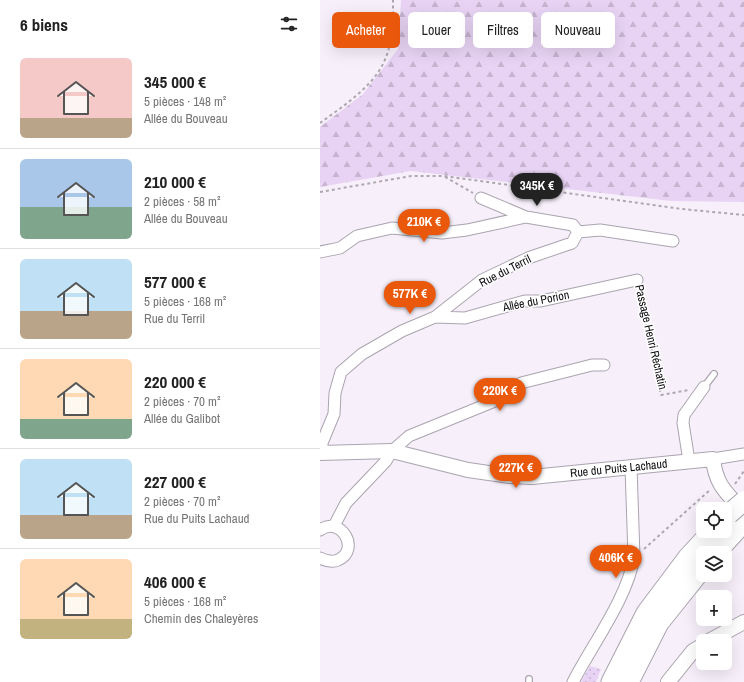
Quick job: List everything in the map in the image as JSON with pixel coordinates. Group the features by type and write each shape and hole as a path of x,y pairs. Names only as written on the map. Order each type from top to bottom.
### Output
{"highway":[{"path":"720,546 736,513"},
{"path":"611,682 646,613 679,569 706,538"},
{"path":"629,682 659,623 696,577"}],"street":[{"path":"481,198 526,217 573,225 578,232 600,230 672,241"},
{"path":"320,252 340,248 357,236 392,228 442,233 467,230 526,217"},
{"name":"Rue du Terril","path":"321,453 322,443 334,414 335,393 341,372 362,354 402,331 435,317 482,280 528,258 572,243 578,232"},
{"name":"Allée du Porion","path":"435,317 465,318 525,301 541,301 637,280"},
{"path":"334,526 346,503 386,461 392,451 409,436 495,401 521,383 592,365 604,365"},
{"path":"689,461 683,422 684,415 704,387"},
{"name":"Rue du Puits Lachaud","path":"321,453 392,451 468,470 510,476 539,476 712,459"},
{"path":"736,513 714,474 712,459 744,454"},
{"path":"573,682 627,584 632,571 634,558 631,467"},
{"path":"320,530 328,526 334,526 344,532 349,543 345,555 334,561 328,561 320,558"},
{"path":"722,634 744,622"},
{"path":"668,682 696,649"}],"lane":[{"path":"704,387 714,374"}],"path":[{"path":"320,122 361,90 383,64 392,34 393,0"},
{"path":"320,192 411,176 444,176 682,209 744,215"},
{"path":"444,176 481,198"},
{"name":"Passage Henri Réchatin","path":"637,280 661,395 704,387"},
{"path":"736,513 744,470"},
{"path":"634,558 718,482"}],"green space":[{"path":"401,0 744,0 744,202 671,201 411,171 320,187 320,127 363,94 398,48 400,48"},
{"path":"590,666 601,669 596,682 581,682"}]}
